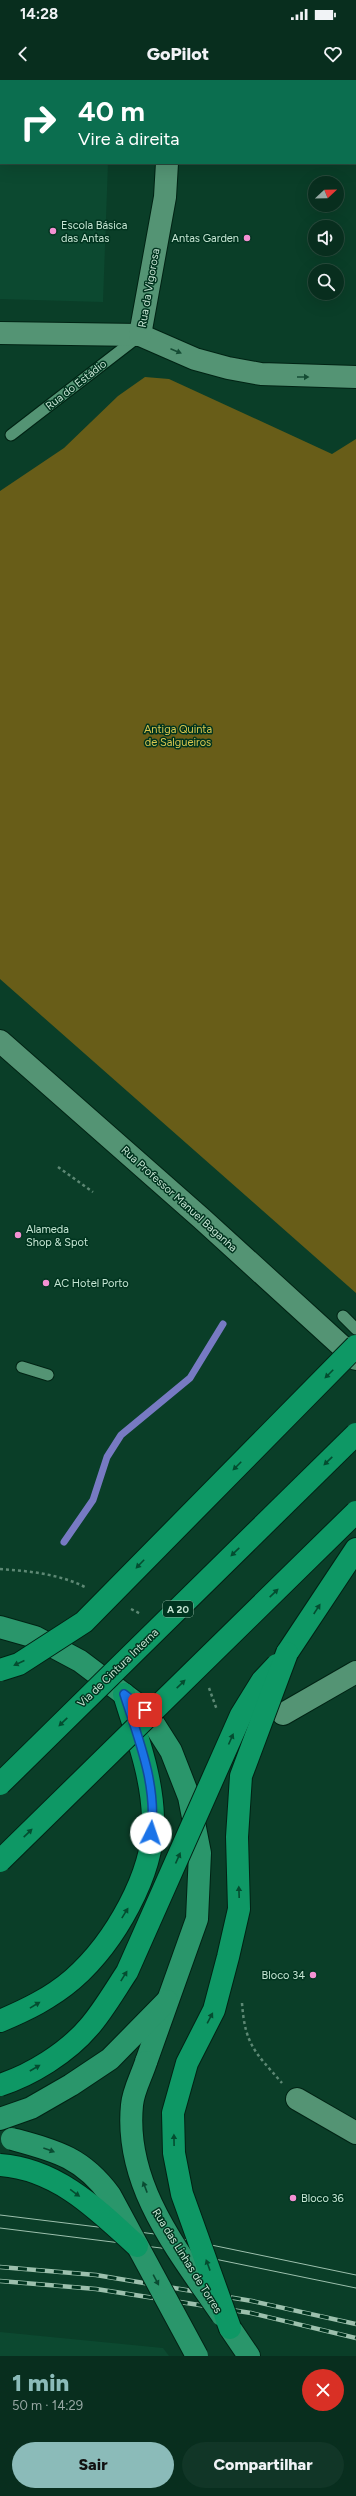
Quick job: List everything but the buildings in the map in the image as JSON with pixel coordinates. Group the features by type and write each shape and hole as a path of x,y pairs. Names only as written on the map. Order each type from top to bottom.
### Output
{"highway":[{"path":"0,1670 19,1664 84,1622 356,1346"},
{"name":"Via de Cintura Interna","path":"0,1784 356,1434"},
{"path":"0,1861 356,1512"},
{"path":"0,2085 36,2068 62,2051 88,2028 127,1972 241,1715 262,1681 287,1653 356,1549"},
{"path":"230,2328 182,2194 174,2153 173,2113 186,2063 214,2010 228,1957 239,1909 238,1837 241,1776 287,1653"},
{"path":"0,2021 34,2006 73,1979 103,1947 130,1905 147,1863 153,1818 148,1774 124,1694"},
{"path":"0,2165 18,2166 63,2184 94,2206 137,2246"}],"main road":[{"name":"Rua das Linhas de Torres","path":"0,1626 34,1637 80,1661 145,1710 171,1751 189,1797 200,1853 197,1919 167,2000 132,2104 132,2137 136,2166 155,2214 249,2356"},
{"path":"0,2119 31,2108 71,2085 110,2058 167,2000"},
{"path":"6,2139 58,2153 76,2162 96,2176 110,2195 197,2356"}],"street":[{"name":"Rua da Vigorosa","path":"167,164 165,197 140,335 195,359 228,368 268,375 356,377"},
{"path":"0,333 140,335"},
{"name":"Rua Professor Manuel Baganha","path":"0,1041 201,1218 356,1359"},
{"path":"283,1714 356,1672"},
{"path":"297,2099 356,2133"}],"lane":[{"name":"Rua do Estádio","path":"11,435 140,335"},
{"path":"342,1316 356,1329"},
{"path":"22,1367 48,1375"}],"path":[{"path":"58,1167 94,1192"}],"shaded area":[{"name":"Escola Básica das Antas","path":"0,164 108,164 103,302 0,299"},
{"path":"0,2332 163,2348 169,2356 0,2356"}],"green space":[{"name":"Antiga Quinta de Salgueiros","path":"145,377 169,379 332,454 356,439 356,1293 0,979 0,491 64,448 118,396"}],"waterway":[{"path":"64,1542 93,1500 107,1457 121,1435 190,1378 223,1324"}],"tram line":[{"path":"0,2215 163,2235 356,2275"},
{"path":"0,2228 161,2248 356,2288"}],"railway":[{"path":"0,2267 96,2275 252,2301 356,2324"},
{"path":"0,2281 96,2289 251,2313 356,2338"}],"place":[{"name":"Escola Básica das Antas","path":"53,231"},
{"name":"Antas Garden","path":"247,238"},
{"name":"Alameda Shop & Spot","path":"18,1235"},
{"name":"AC Hotel Porto","path":"46,1283"},
{"name":"Bloco 34","path":"313,1975"},
{"name":"Bloco 36","path":"293,2198"}],"route":[{"path":"145,1710 124,1694 147,1767 153,1818 151,1833"}]}
